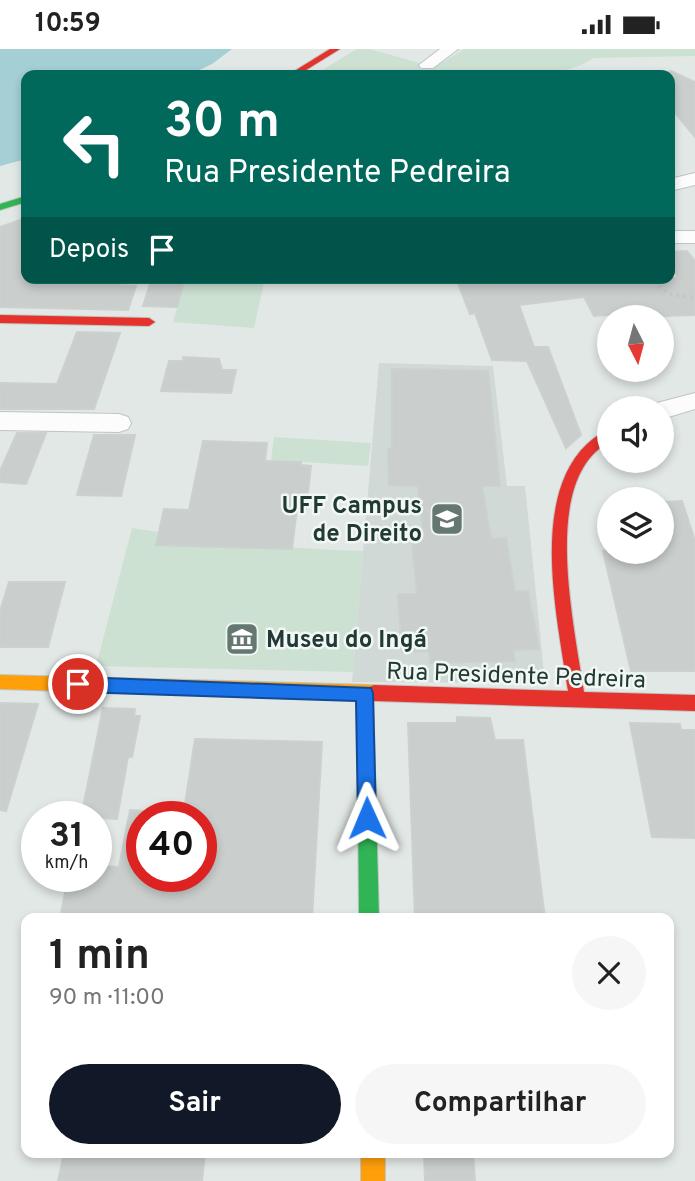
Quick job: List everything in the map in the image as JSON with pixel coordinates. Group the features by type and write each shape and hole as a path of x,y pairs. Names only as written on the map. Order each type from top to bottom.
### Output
{"street":[{"path":"300,70 336,49"},
{"path":"427,65 450,49"},
{"path":"675,184 695,179"},
{"path":"0,207 21,201"},
{"path":"675,237 695,237"},
{"path":"0,319 149,322"},
{"path":"674,407 695,401"},
{"path":"0,421 119,423"},
{"path":"577,699 563,588 563,516 572,474 597,446"},
{"name":"Rua Presidente Pedreira","path":"0,682 695,703"},
{"path":"365,693 369,913"},
{"path":"373,1158 373,1181"}],"path":[{"path":"655,284 669,294 695,298"}],"shaded area":[{"name":"UFF Campus de Direito","path":"379,363 493,366 507,486 525,486 545,683 352,682"}],"green space":[{"path":"357,49 369,49 435,67 464,49 695,49 695,56 594,58 566,70 322,70"},
{"path":"184,284 264,284 254,328 173,322"},
{"path":"274,437 371,443 368,466 271,460"},
{"path":"132,528 247,543 363,551 353,672 96,666"}],"water":[{"path":"0,49 232,49 199,70 21,70 21,160 0,166"}],"building":[{"path":"675,73 695,82 695,137 675,113"},
{"path":"21,220 21,284 136,286 128,310 0,307 0,227"},
{"path":"687,251 695,261 695,315 674,316 674,305 597,305 597,316 594,316 584,297 519,305 534,347 548,347 581,435 566,448 527,361 492,360 475,313 470,314 458,284 675,284 675,278 679,278 675,273 675,252"},
{"path":"150,284 183,284 177,307 143,306"},
{"path":"77,332 120,333 94,409 0,409 0,383 57,384"},
{"path":"183,357 219,359 222,370 236,370 231,393 161,391 169,361 184,361"},
{"path":"392,369 488,371 500,486 482,486 491,539 506,538 515,592 528,591 539,649 513,650 515,661 430,663 429,651 402,652 398,594 417,594 412,540 424,540 418,486 389,485"},
{"path":"17,433 46,433 26,484 0,482 0,471"},
{"path":"94,435 135,435 121,496 77,495"},
{"path":"203,441 267,443 265,461 301,462 301,465 311,466 306,509 297,508 292,549 156,545 164,509 189,510"},
{"path":"674,501 682,501 695,541 695,671 631,671 606,564 674,564"},
{"path":"9,582 65,582 48,647 0,647 0,611"},
{"path":"0,703 38,704 6,811 0,810"},
{"path":"103,708 135,709 134,716 140,716 132,757 128,757 117,819 112,819 112,801 84,801"},
{"path":"457,717 490,718 495,740 523,740 544,913 415,913 408,723 457,723"},
{"path":"630,723 680,724 681,730 695,730 695,838 652,837"},
{"path":"195,739 322,742 312,913 61,913 65,892 112,892 112,867 119,867 126,831 126,892 217,892 217,801 185,801"},
{"path":"63,1158 204,1158 202,1181 58,1181"},
{"path":"424,1158 473,1158 475,1181 425,1181"}],"traffic: fast":[{"path":"0,207 21,201"},
{"path":"365,693 369,913"}],"traffic: slow":[{"path":"0,682 374,693"},
{"path":"373,1158 373,1181"}],"traffic: jam":[{"path":"300,70 336,49"},
{"path":"0,319 149,322"},
{"path":"577,699 562,582 562,520 566,492 575,469 597,443"},
{"path":"374,693 695,703"}],"place":[{"name":"UFF Campus de Direito","path":"447,519"},
{"name":"Museu do Ingá","path":"242,639"}],"route":[{"path":"78,684 365,693 367,818"}]}
